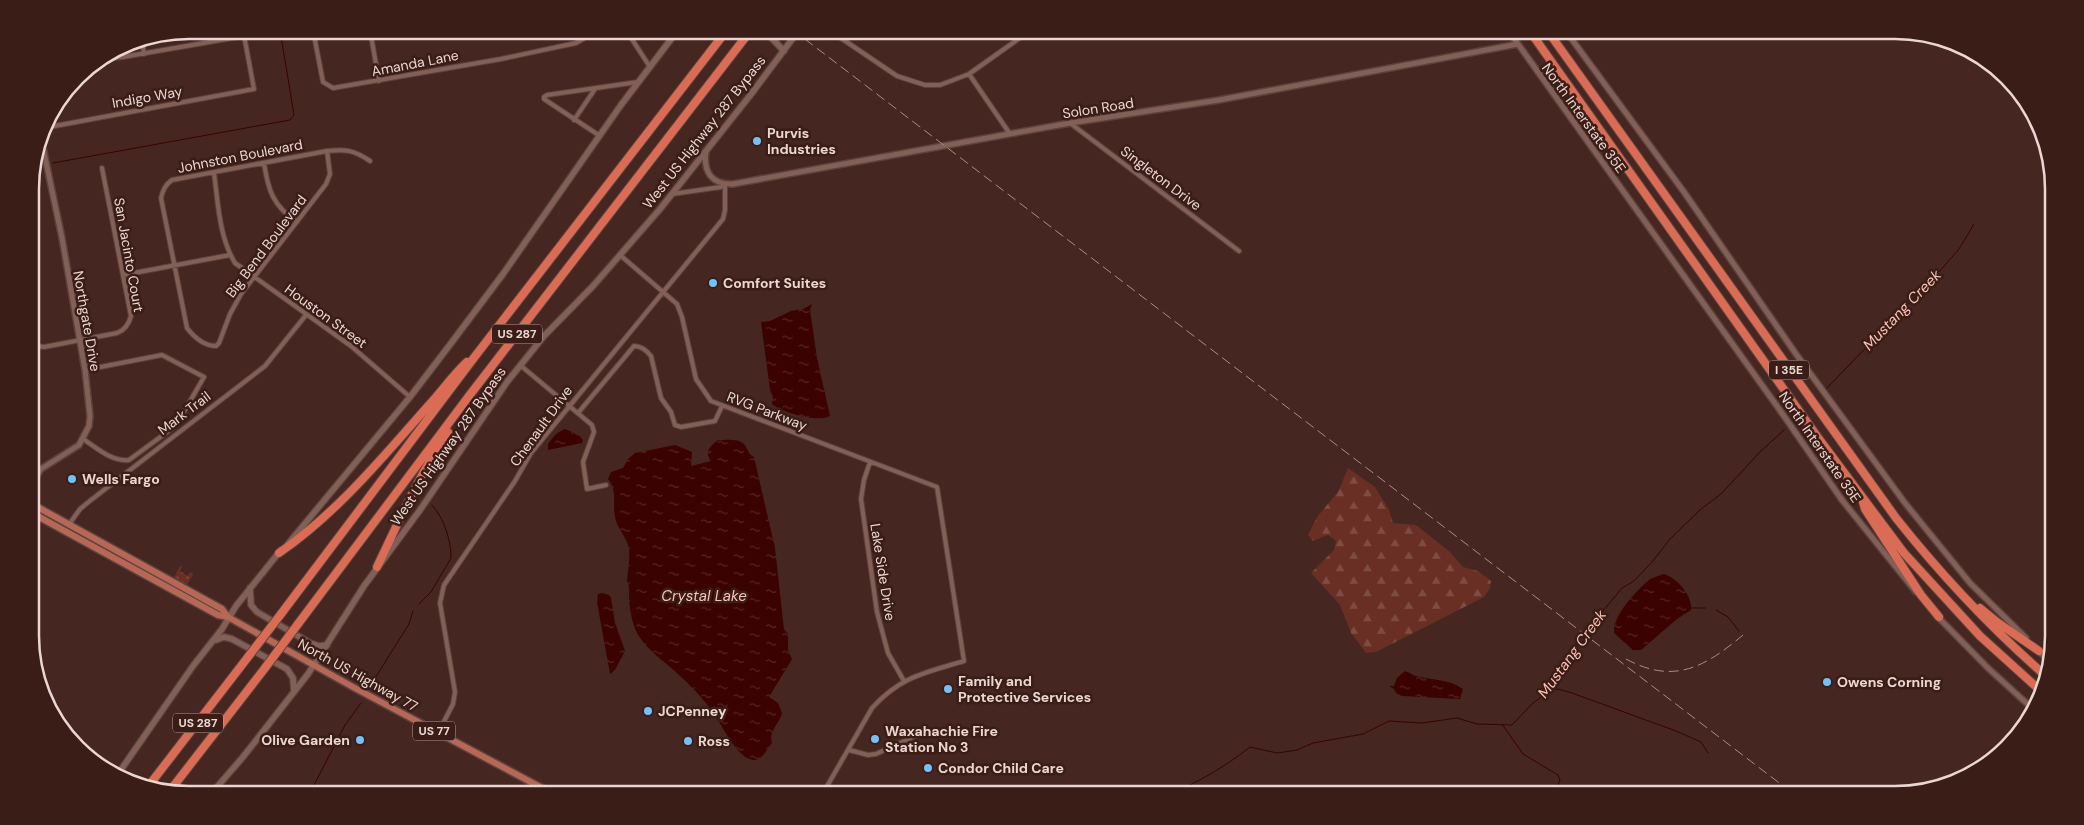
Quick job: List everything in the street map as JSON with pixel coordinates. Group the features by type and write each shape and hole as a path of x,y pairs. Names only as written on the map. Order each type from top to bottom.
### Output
{"highway":[{"name":"US 287","path":"152,781 719,39"},
{"name":"US 287","path":"174,785 475,389 745,39"},
{"name":"I 35E","path":"1535,39 1819,439 1904,553 1980,636 2036,687"},
{"name":"I 35E","path":"1555,39 1878,495 1916,544 1981,616 2041,671"},
{"path":"279,553 340,502 466,362 473,359"},
{"path":"377,567 438,447 475,389"},
{"path":"1861,495 1865,509 1874,524 1938,617"},
{"path":"1916,544 1990,616 2039,651"}],"main road":[{"path":"121,770 250,588 410,397 504,274 638,82 671,39"},
{"path":"773,39 784,51"},
{"name":"West US Highway 287 Bypass","path":"217,786 314,665 377,567 420,510 487,409 520,365 544,336 593,286 672,194 793,39"},
{"name":"North US Highway 77","path":"39,508 222,609 228,617"},
{"name":"North US Highway 77","path":"39,517 218,615 228,617 538,786"},
{"path":"97,549 102,542"},
{"path":"250,588 251,605 257,612 310,643 319,646 327,645"},
{"path":"213,642 220,637 228,637 287,669 292,678 294,692"}],"street":[{"path":"117,57 227,39"},
{"name":"Indigo Way","path":"52,126 254,89 245,39"},
{"name":"Amanda Lane","path":"314,39 323,82 327,86 339,88 379,82 576,43 580,39"},
{"path":"372,39 379,82"},
{"path":"632,39 650,67"},
{"path":"842,39 897,76 925,85 940,85 969,74 1018,39"},
{"name":"North Interstate 35E","path":"1514,39 1771,397 1842,500 1885,555 1938,617 1989,669 2029,705"},
{"path":"1572,39 1684,192 1796,354 1905,503 1970,583 2044,655"},
{"name":"Solon Road","path":"725,184 762,180 1070,123 1219,100 1518,44"},
{"path":"143,46 144,54"},
{"path":"969,74 1010,135"},
{"path":"600,136 574,120 544,99 544,97 547,95 638,82"},
{"path":"574,120 595,89"},
{"name":"Singleton Drive","path":"1070,123 1239,251"},
{"path":"706,150 705,159 708,171 718,182 725,184"},
{"name":"Johnston Boulevard","path":"174,265 161,198 164,187 172,180 327,151 355,151 370,160"},
{"name":"Big Bend Boulevard","path":"174,265 188,328 193,336 212,346 216,346 219,343 230,314 242,294 326,184 330,174 327,151"},
{"name":"Northgate Drive","path":"43,156 62,238 85,370 90,416 89,426 83,439"},
{"path":"264,163 268,186 277,205 286,215 297,222"},
{"name":"San Jacinto Court","path":"39,346 44,347 117,333 127,326 131,316 102,168"},
{"path":"123,275 230,255 223,229 214,173"},
{"path":"672,194 721,187 725,184"},
{"name":"Chenault Drive","path":"438,733 453,704 455,692 440,603 444,585 515,481 531,453 568,405 723,219 725,184"},
{"name":"Houston Street","path":"230,255 235,263 254,278 351,346 410,397"},
{"name":"RVG Parkway","path":"620,255 677,304 682,317 696,379 710,401 937,487 964,661 904,680"},
{"name":"Mark Trail","path":"70,524 80,509 134,465 265,366 306,315"},
{"path":"578,413 634,346 648,352 651,356 661,398 671,412 675,425 682,427 715,421 722,406"},
{"path":"39,473 73,450 83,439 112,457 121,461 129,460 178,422 204,377 162,355 85,370"},
{"path":"520,365 578,413 594,429 583,462 587,489 606,486"},
{"name":"Lake Side Drive","path":"870,462 864,480 861,499 877,612 888,653 904,680"},
{"path":"827,786 872,708 904,680"},
{"path":"848,750 868,755 876,754 915,736"}],"green space":[{"path":"1348,468 1375,487 1389,510 1393,523 1416,525 1450,552 1463,567 1478,571 1491,581 1490,588 1484,597 1376,652 1366,653 1351,633 1340,605 1311,573 1334,550 1336,541 1328,535 1313,541 1308,535 1317,517 1338,492"},
{"path":"180,566 182,567 180,571 188,576 190,572 193,574 187,585 176,581 174,577"}],"water":[{"path":"812,304 810,310 817,358 830,416 825,418 801,416 784,411 772,404 773,397 770,390 761,322 770,321"},
{"path":"565,429 579,435 583,440 582,443 548,450 548,444 552,439 557,433"},
{"name":"Crystal Lake","path":"718,440 741,442 754,457 775,548 784,629 788,634 788,650 792,659 769,697 778,703 782,713 771,735 772,743 762,757 756,760 741,754 704,701 647,647 637,633 632,616 627,581 629,549 616,521 614,492 608,479 611,472 623,468 628,459 635,453 675,445 692,452 691,466 711,461 708,455 709,449"},
{"path":"1664,574 1674,579 1683,588 1689,599 1691,610 1677,619 1641,650 1633,650 1614,633 1617,619 1626,604 1644,585 1651,579"},
{"path":"598,594 609,595 611,598 615,623 625,651 615,670 610,674 597,602"},
{"path":"1405,671 1416,676 1458,686 1463,689 1460,699 1402,696 1396,693 1389,686 1394,686 1397,678"}],"waterway":[{"path":"53,163 290,120 294,115 281,39"},
{"name":"Mustang Creek","path":"1825,390 1939,272 1959,249 1974,224"},
{"name":"Mustang Creek","path":"1189,786 1231,761 1250,747 1277,753 1297,750 1313,743 1363,734 1389,721 1422,723 1457,718 1477,724 1512,725 1533,703 1549,691 1554,676 1565,660 1578,644 1587,639 1603,611 1622,588 1634,581 1670,539 1701,509 1721,494 1760,452 1784,430"},
{"path":"419,604 431,592 451,558 446,530 440,516 432,505"},
{"path":"1691,608 1705,608"},
{"path":"1716,610 1728,617 1739,631"},
{"path":"372,683 409,624 413,611"},
{"path":"1550,690 1558,689 1572,693 1676,731 1701,742 1708,753"},
{"path":"314,786 345,725 361,703"},
{"path":"1502,724 1523,754 1558,775 1560,780 1558,786"}],"railway":[{"path":"805,39 1783,786"},
{"path":"1626,659 1643,667 1659,671 1688,669 1702,664 1715,656 1743,635"}],"place":[{"name":"Purvis Industries","path":"757,141"},
{"name":"Comfort Suites","path":"713,283"},
{"name":"Wells Fargo","path":"72,479"},
{"name":"Owens Corning","path":"1827,682"},
{"name":"Family and Protective Services","path":"948,689"},
{"name":"JCPenney","path":"648,711"},
{"name":"Waxahachie Fire Station No 3","path":"875,739"},
{"name":"Olive Garden","path":"360,740"},
{"name":"Ross","path":"688,741"},
{"name":"Condor Child Care","path":"928,768"}]}
